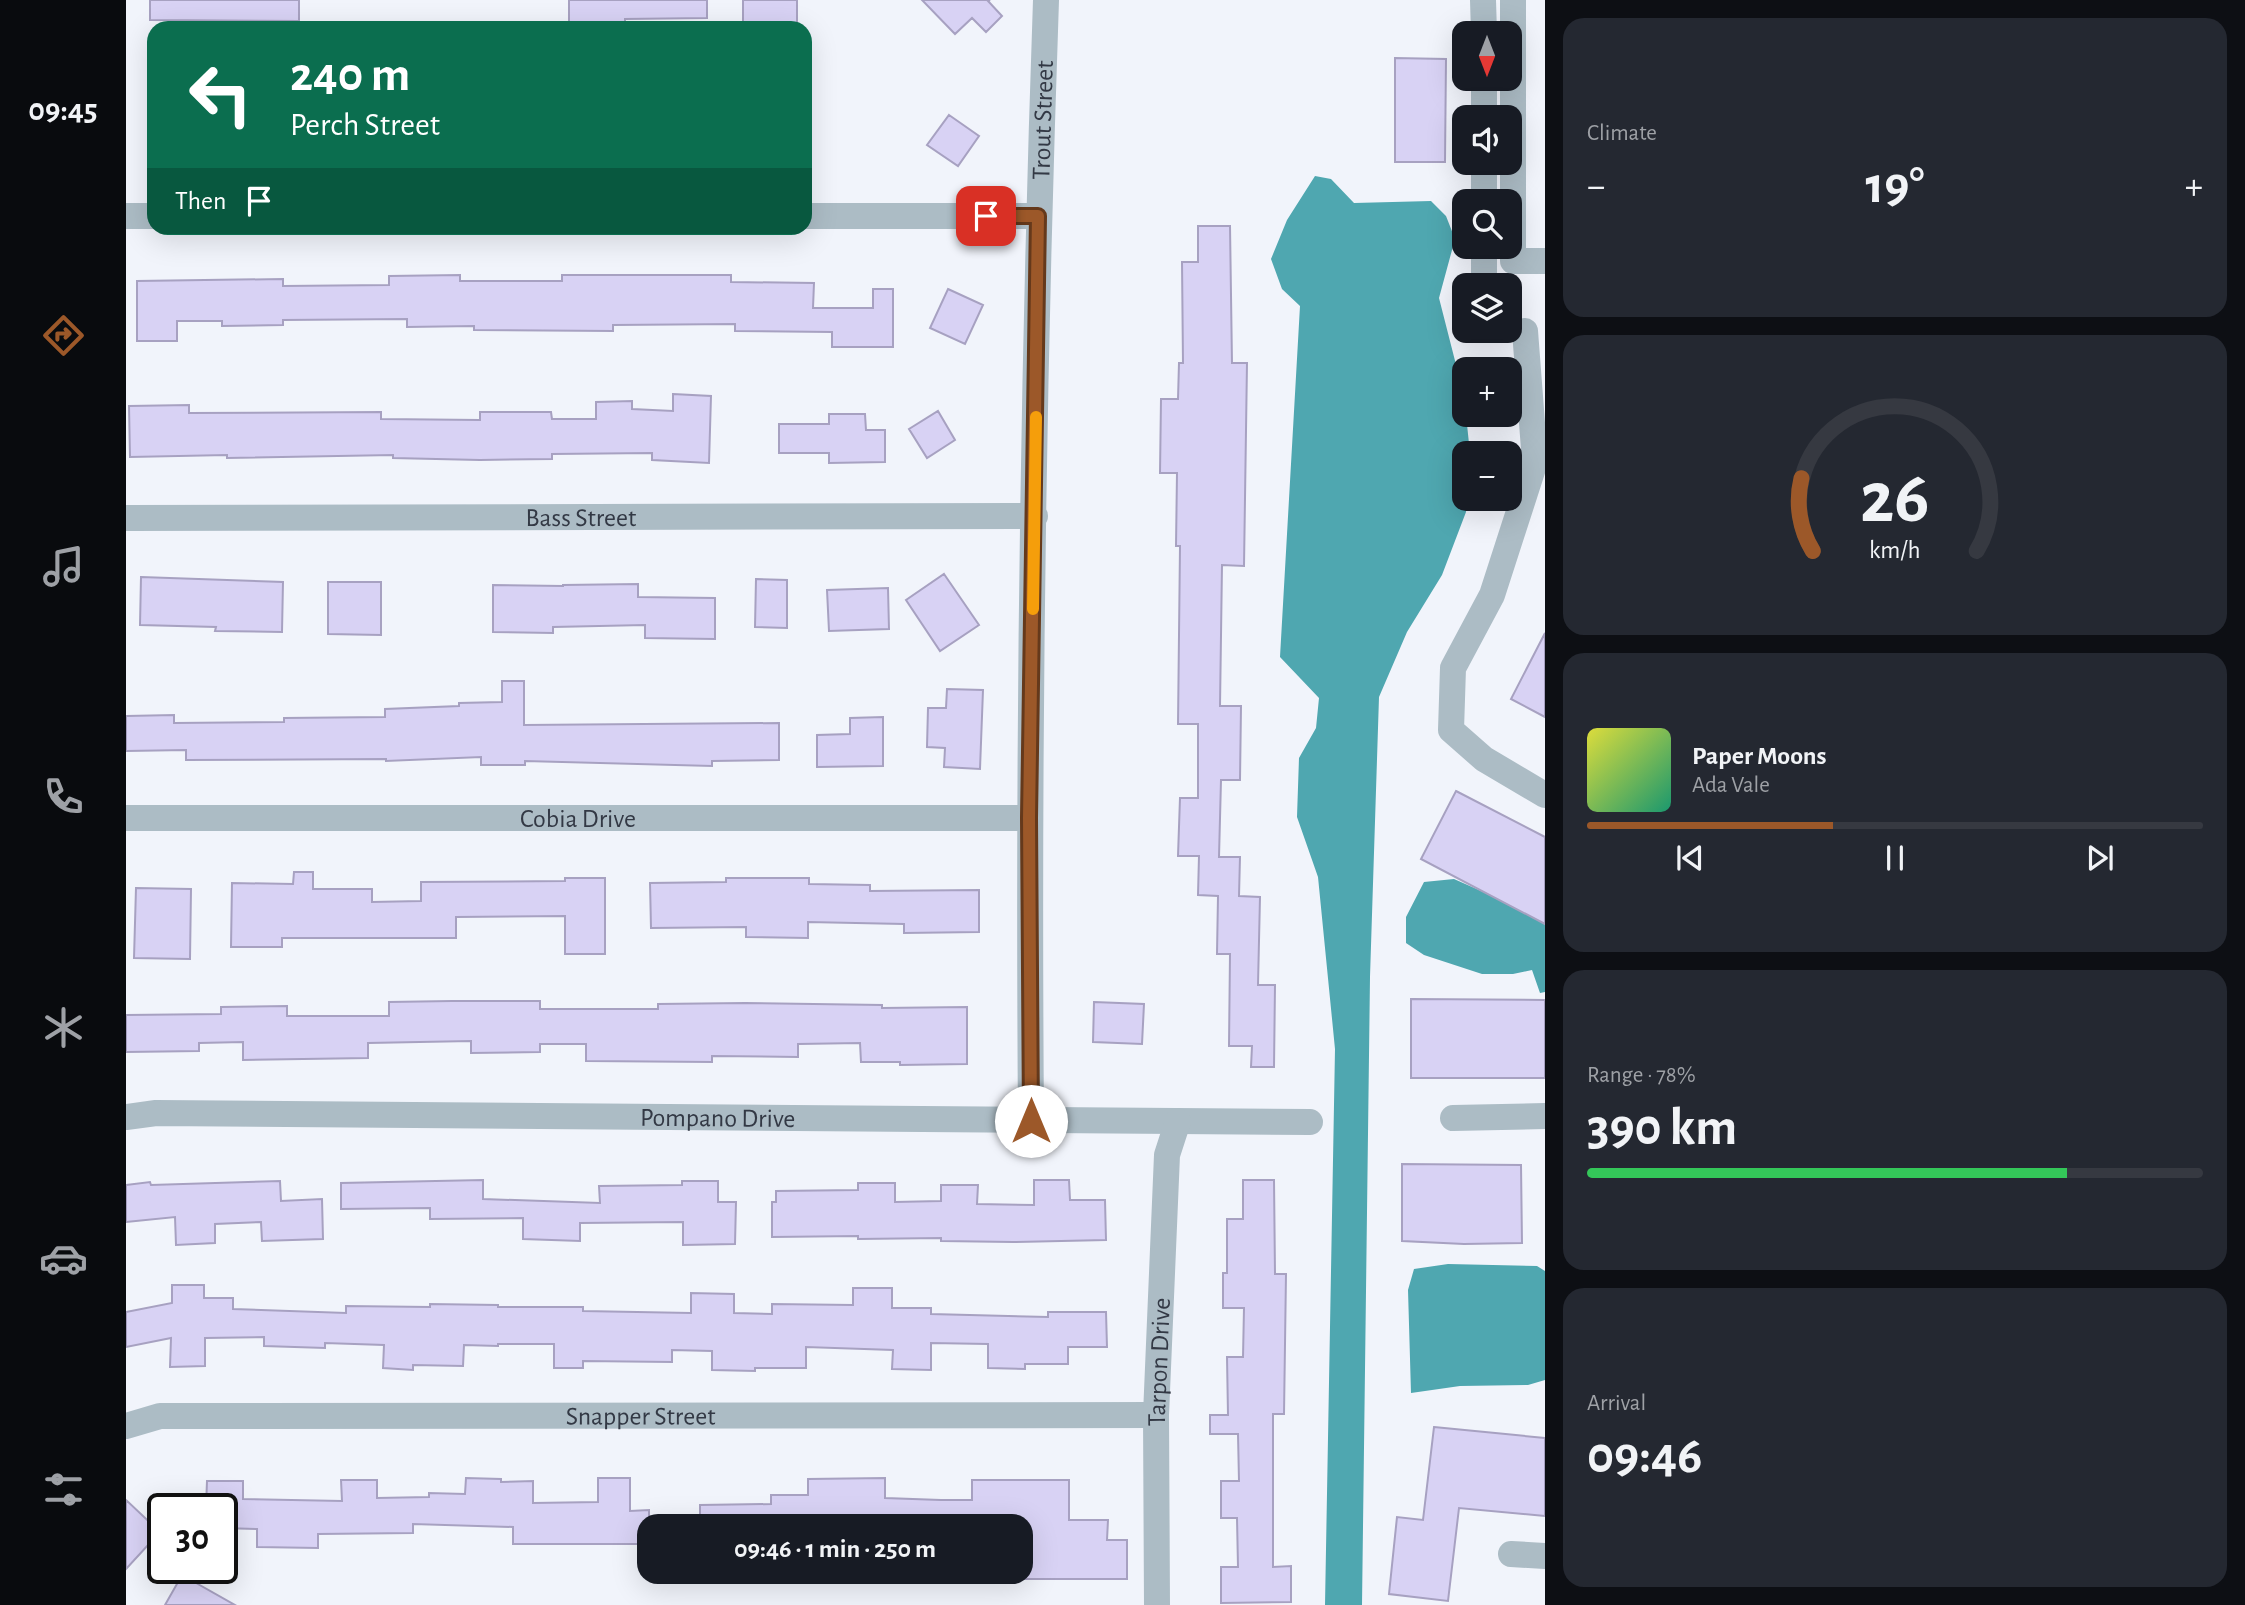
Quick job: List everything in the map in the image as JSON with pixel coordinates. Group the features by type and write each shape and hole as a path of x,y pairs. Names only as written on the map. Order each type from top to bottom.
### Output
{"street":[{"name":"Trout Street","path":"1031,1121 1029,818 1038,216 1046,0"},
{"path":"1483,0 1484,21"},
{"path":"1513,0 1513,261 1545,261"},
{"path":"126,216 147,216"},
{"path":"812,216 1038,216"},
{"path":"1527,326 1535,462 1492,595 1453,668 1451,730 1484,759 1545,795"},
{"name":"Bass Street","path":"126,518 1035,516"},
{"name":"Cobia Drive","path":"126,818 1029,818"},
{"name":"Pompano Drive","path":"126,1117 156,1113 1310,1122"},
{"path":"1454,1118 1545,1115"},
{"name":"Tarpon Drive","path":"1157,1605 1157,1415 1167,1155 1178,1121"},
{"name":"Snapper Street","path":"126,1426 160,1416 1157,1415"},
{"path":"1511,1554 1545,1556"}],"water":[{"path":"1315,176 1331,179 1354,203 1431,201 1446,216 1452,231 1452,250 1439,298 1454,357 1452,427 1467,427 1469,441 1452,441 1452,511 1466,512 1442,575 1407,632 1379,697 1370,977 1362,1605 1325,1605 1335,1049 1318,877 1297,817 1299,758 1316,728 1319,698 1280,657 1300,306 1282,289 1271,259 1287,220"},
{"path":"1454,879 1545,919 1545,992 1540,993 1532,970 1513,974 1482,974 1424,955 1406,943 1406,917 1424,882"},
{"path":"1448,1264 1537,1266 1545,1271 1545,1380 1528,1385 1460,1386 1411,1393 1408,1290 1414,1269"}],"building":[{"path":"150,0 299,0 299,21 150,20"},
{"path":"569,0 707,0 707,18 569,21"},
{"path":"743,0 797,0 797,21 743,21"},
{"path":"922,0 990,0 988,1 1002,16 986,32 972,18 955,34"},
{"path":"1395,58 1446,59 1445,162 1395,162"},
{"path":"949,115 979,136 958,166 927,145"},
{"path":"1198,226 1230,226 1232,363 1247,363 1244,566 1222,565 1220,706 1241,706 1240,780 1221,780 1219,857 1240,857 1239,896 1260,897 1258,985 1275,985 1274,1067 1251,1067 1252,1046 1229,1046 1230,954 1217,954 1218,896 1198,895 1199,856 1178,856 1180,798 1198,798 1198,724 1178,724 1180,546 1176,546 1177,473 1160,473 1161,399 1178,399 1179,363 1183,363 1182,262 1198,262"},
{"path":"460,275 460,281 562,281 562,275 731,275 731,282 814,283 813,308 873,308 873,289 893,289 893,347 832,347 832,332 735,331 735,324 613,325 613,331 474,330 474,326 407,327 407,319 283,320 283,325 222,326 222,321 177,321 177,341 137,341 137,281 283,279 283,286 389,285 389,276"},
{"path":"948,289 983,305 965,344 930,328"},
{"path":"673,394 711,396 709,463 652,460 652,453 552,454 552,459 480,460 393,458 393,455 130,457 129,406 189,405 189,413 381,412 381,419 480,420 480,412 551,412 552,419 596,419 596,402 632,401 632,409 673,411"},
{"path":"938,411 955,440 927,458 909,429"},
{"path":"829,414 865,414 866,430 885,430 885,462 829,463 829,453 779,453 779,424 829,424"},
{"path":"944,574 979,625 940,651 906,600"},
{"path":"141,577 283,582 282,632 215,631 216,627 140,625"},
{"path":"756,579 787,580 787,628 755,627"},
{"path":"328,582 381,582 381,635 328,634"},
{"path":"638,584 638,597 715,598 715,639 645,638 645,625 553,627 553,633 493,632 493,585"},
{"path":"888,588 889,629 829,631 827,590"},
{"path":"1545,633 1545,717 1511,699"},
{"path":"502,681 524,681 524,725 779,723 779,760 712,761 712,766 525,761 525,765 481,765 481,757 386,761 186,760 186,750 126,751 126,716 174,715 174,723 284,722 284,718 385,717 385,709 502,702"},
{"path":"947,689 983,690 980,769 944,767 945,748 927,747 928,708 946,708"},
{"path":"883,717 883,766 817,767 817,735 850,734 850,718"},
{"path":"1456,791 1545,837 1545,924 1421,859"},
{"path":"294,872 313,872 313,889 372,889 372,902 421,901 421,882 565,881 565,878 605,878 605,954 565,954 565,916 456,917 456,938 282,938 282,947 231,947 232,883 293,884"},
{"path":"726,878 809,878 809,884 870,885 870,891 979,890 979,932 904,933 904,924 808,922 808,938 746,937 746,927 651,928 650,883 726,882"},
{"path":"136,888 191,889 190,959 134,958"},
{"path":"1411,999 1545,1000 1545,1078 1411,1078"},
{"path":"540,1001 540,1009 658,1009 658,1004 745,1003 882,1005 882,1008 967,1007 967,1064 900,1065 900,1062 861,1062 860,1043 798,1044 798,1057 712,1056 712,1062 586,1061 586,1044 540,1044 540,1052 471,1053 471,1041 368,1043 368,1058 243,1060 243,1042 199,1043 199,1051 126,1052 126,1015 221,1014 221,1007 287,1006 287,1016 389,1016 389,1002"},
{"path":"1094,1002 1144,1004 1142,1044 1093,1042"},
{"path":"1402,1164 1521,1165 1522,1243 1402,1241"},
{"path":"483,1180 483,1199 600,1203 599,1186 682,1185 682,1181 718,1181 718,1202 736,1202 735,1244 683,1245 683,1222 580,1223 580,1241 523,1239 523,1218 430,1219 430,1208 341,1209 341,1183"},
{"path":"1034,1180 1069,1180 1070,1200 1105,1200 1106,1240 1013,1242 941,1241 941,1238 858,1239 858,1236 772,1237 772,1202 776,1202 776,1191 858,1190 858,1183 895,1183 895,1202 941,1201 941,1185 978,1185 977,1204 1034,1205"},
{"path":"1243,1180 1274,1180 1275,1274 1286,1274 1284,1414 1273,1414 1273,1567 1291,1566 1291,1602 1221,1603 1221,1567 1238,1567 1237,1518 1221,1518 1221,1481 1239,1481 1238,1434 1210,1434 1210,1415 1228,1415 1227,1357 1243,1357 1244,1308 1223,1308 1223,1273 1227,1273 1227,1219 1243,1219"},
{"path":"280,1181 281,1201 322,1199 323,1239 262,1241 261,1222 215,1224 215,1243 176,1245 175,1217 126,1222 126,1185 150,1182 151,1185"},
{"path":"172,1285 204,1285 204,1298 233,1298 233,1309 346,1313 346,1306 430,1307 430,1304 583,1307 583,1311 691,1313 691,1293 734,1294 734,1313 772,1314 772,1304 853,1305 853,1288 892,1288 892,1308 931,1308 931,1314 1048,1317 1048,1312 1106,1312 1107,1347 1068,1347 1068,1364 1025,1364 1025,1369 988,1368 988,1344 931,1343 931,1370 892,1369 893,1350 806,1347 806,1368 755,1368 755,1371 712,1370 712,1351 672,1350 672,1362 583,1361 583,1368 554,1368 554,1344 464,1345 463,1366 413,1365 413,1370 383,1368 384,1345 325,1343 325,1348 264,1346 264,1337 205,1338 205,1366 170,1367 171,1338 126,1347 126,1312 172,1303"},
{"path":"1434,1427 1545,1438 1545,1516 1459,1508 1448,1601 1389,1594 1397,1517 1423,1520"},
{"path":"466,1478 501,1479 501,1482 533,1481 533,1503 598,1502 598,1478 630,1478 630,1511 649,1510 649,1514 637,1514 637,1544 513,1544 513,1527 413,1524 413,1533 318,1534 318,1548 257,1547 257,1529 238,1528 238,1493 207,1493 207,1481 243,1481 243,1499 342,1501 341,1480 377,1480 377,1498 429,1497 429,1493 465,1494"},
{"path":"885,1478 885,1498 941,1500 972,1500 972,1480 1069,1480 1069,1520 1108,1520 1107,1540 1127,1540 1127,1579 1033,1579 1033,1514 700,1514 700,1505 771,1504 771,1495 808,1495 808,1479"},
{"path":"126,1500 147,1520 147,1546 126,1569"},
{"path":"177,1584 198,1584 235,1605 165,1605"}],"slow traffic":[{"path":"1033,609 1036,417"}],"route":[{"path":"986,216 1038,216 1029,818 1031,1121"}]}
